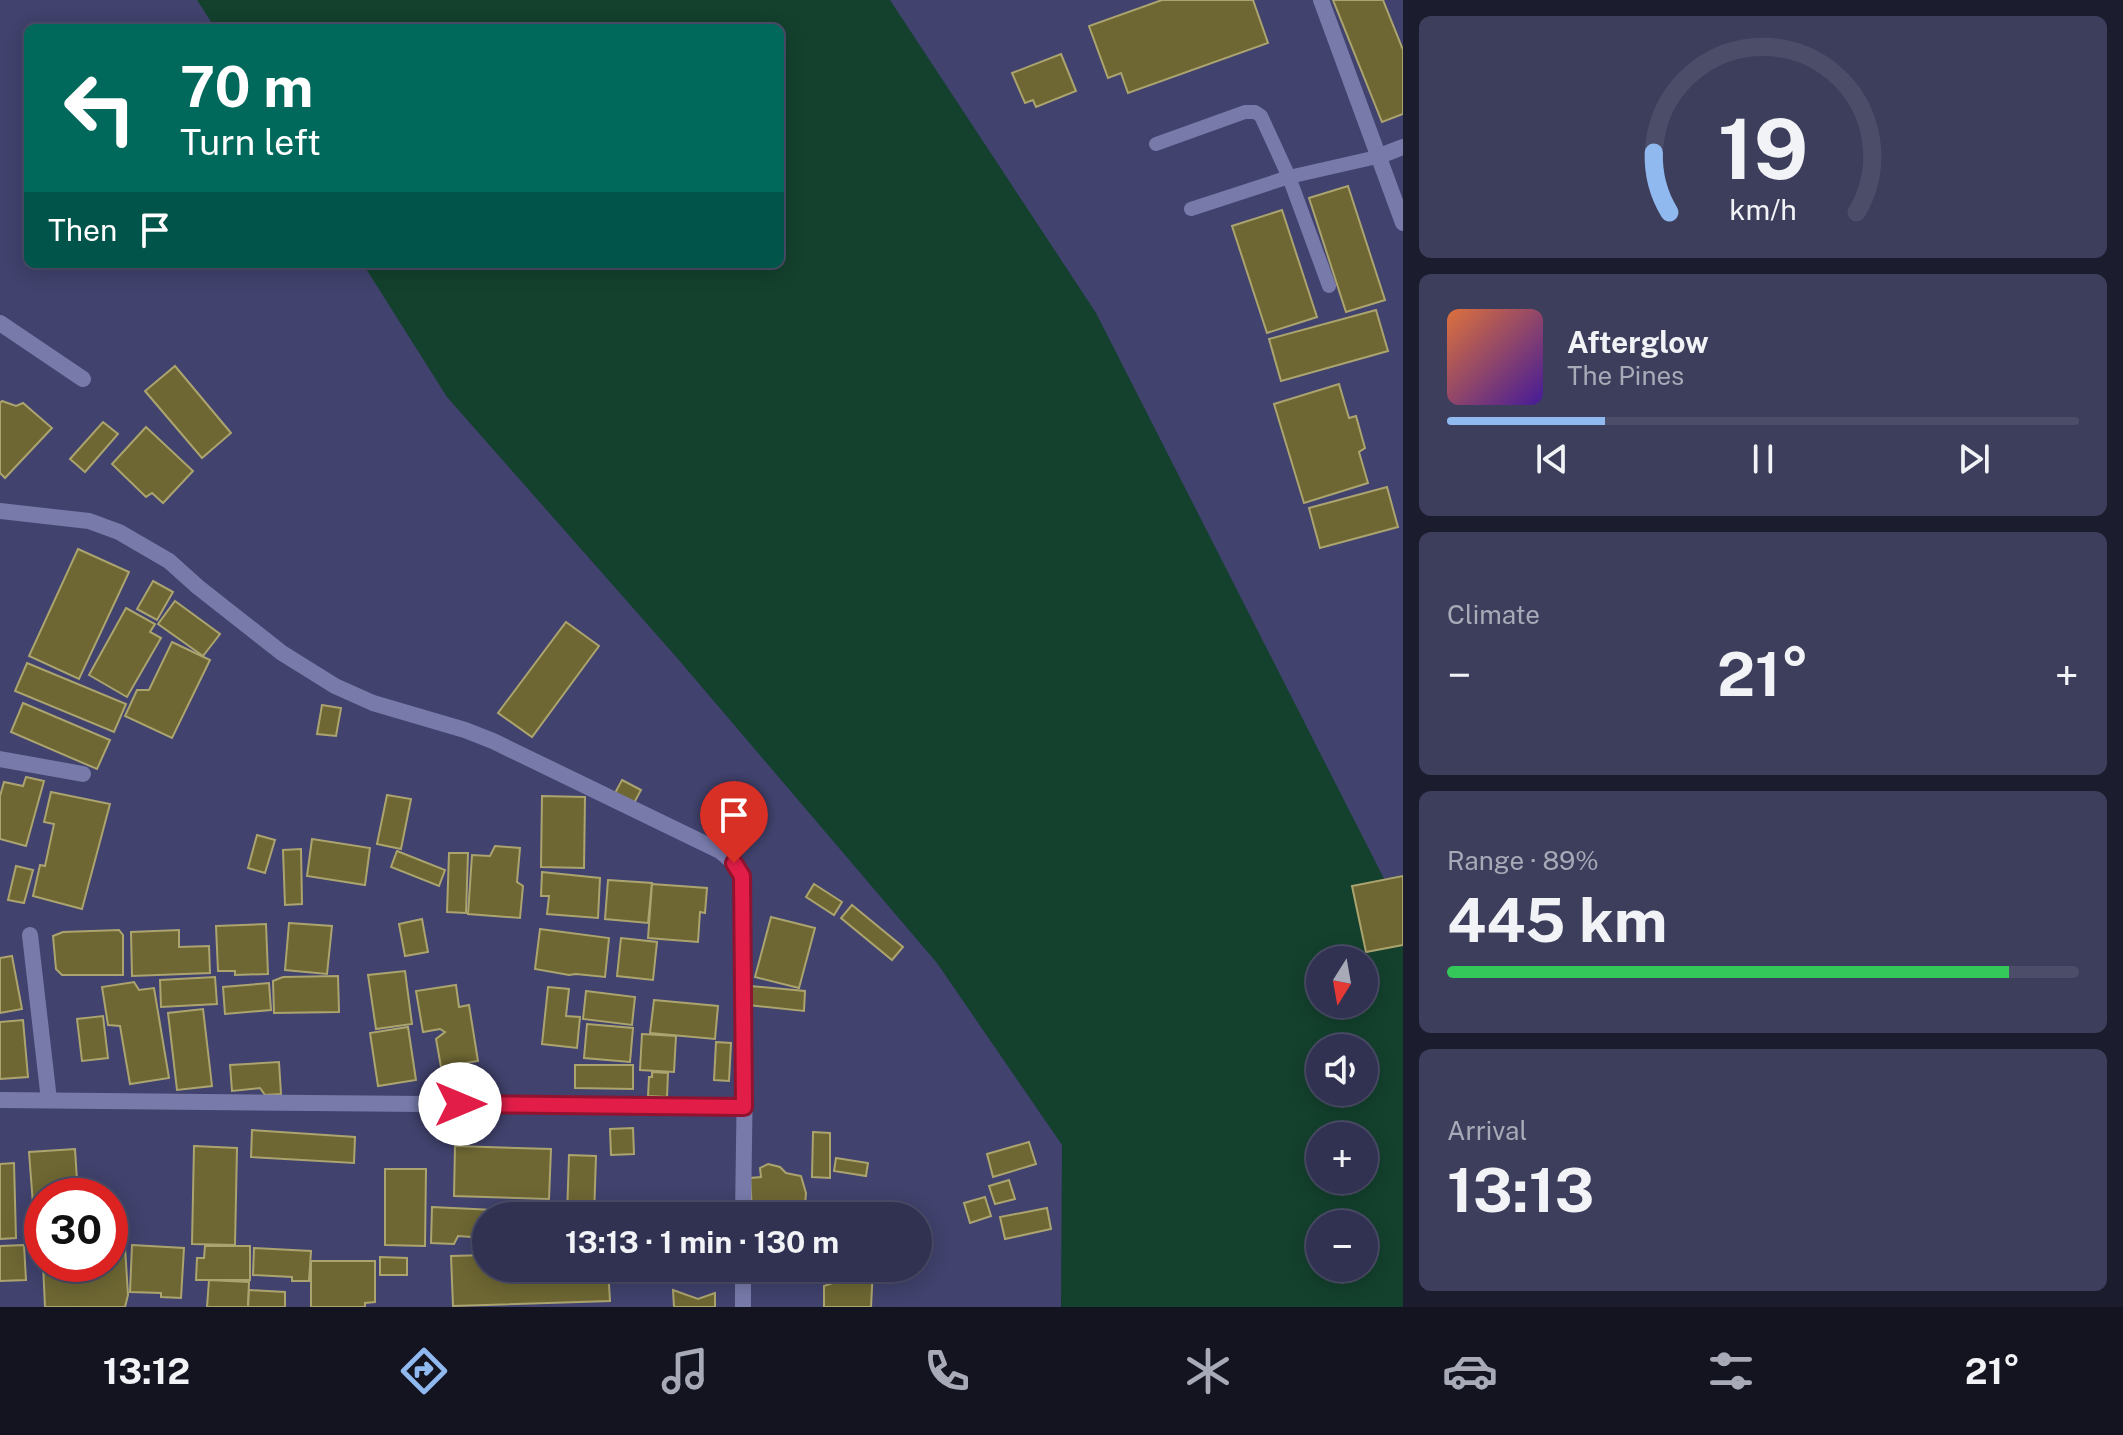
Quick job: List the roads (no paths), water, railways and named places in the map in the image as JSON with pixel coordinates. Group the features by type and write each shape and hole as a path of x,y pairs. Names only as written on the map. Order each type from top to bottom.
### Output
{"street":[{"path":"1321,0 1403,223"},
{"path":"1377,157 1403,147"},
{"path":"0,323 83,379"},
{"path":"0,511 89,521 119,532 169,561 282,653 335,686 373,703 493,741 720,851 734,863 742,876 743,1202"},
{"path":"0,759 83,774"},
{"path":"30,935 49,1100"},
{"path":"0,1100 744,1107"},
{"path":"743,1282 743,1307"}],"lane":[{"path":"1156,144 1245,112 1255,112 1261,116 1289,177 1329,286"},
{"path":"1191,209 1289,177 1377,157"}]}
